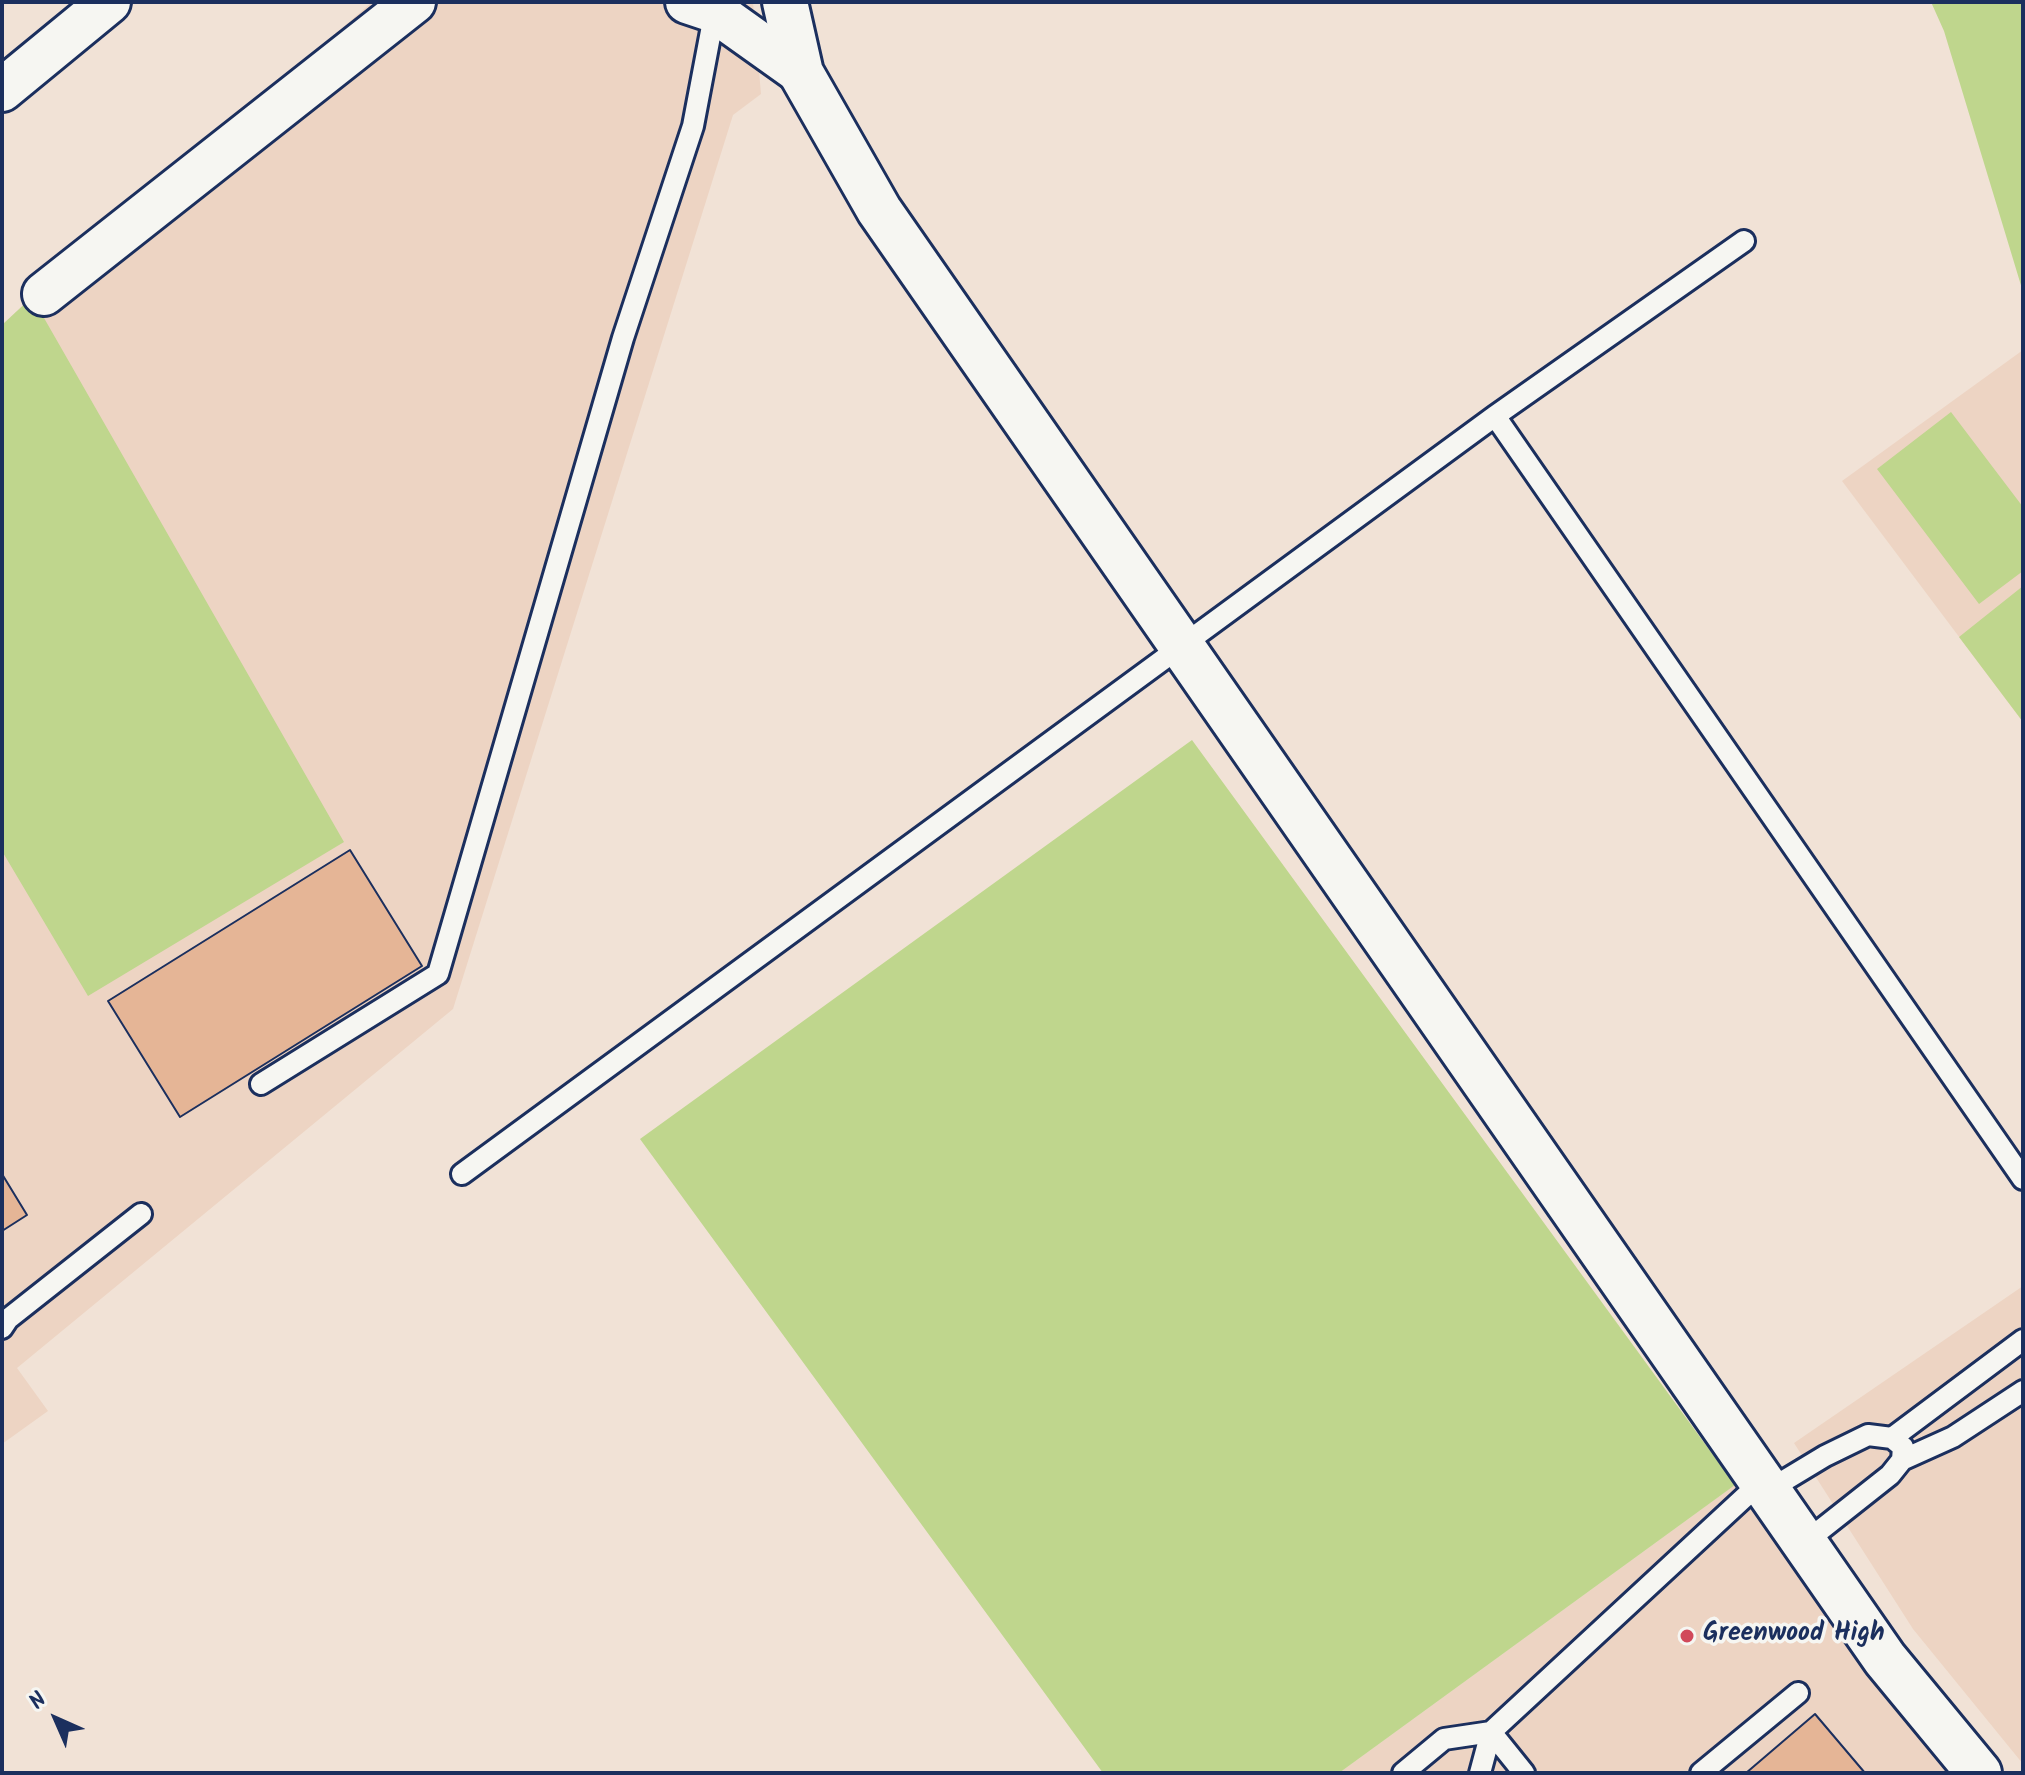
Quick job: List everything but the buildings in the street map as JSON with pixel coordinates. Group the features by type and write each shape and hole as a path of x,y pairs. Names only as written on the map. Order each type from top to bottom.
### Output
{"street":[{"path":"2,90 109,2"},
{"path":"44,294 414,2"},
{"path":"785,2 801,73 879,210 1885,1659 1979,1773"},
{"path":"712,5 801,73"}],"lane":[{"path":"261,1084 438,974 623,338 693,126 712,5"},
{"path":"462,1174 1495,416 1744,241"},
{"path":"1495,416 2023,1179"},
{"path":"2,1328 8,1319 141,1214"},
{"path":"1892,1438 2023,1340"},
{"path":"1804,1543 1890,1475 1902,1460 1953,1437 2023,1391"},
{"path":"1480,1773 1491,1732 1764,1486 1868,1435 1892,1438 1903,1447 1902,1460"},
{"path":"1701,1773 1798,1693"},
{"path":"1403,1773 1444,1739 1491,1732"},
{"path":"1491,1732 1524,1773"}],"shaded area":[{"path":"372,2 753,2 761,94 733,115 453,1009 17,1368 48,1411 2,1444 2,325"},
{"path":"2023,350 2023,722 1842,481"},
{"name":"Greenwood High","path":"2023,1286 2023,1764 1913,1629 1794,1443"},
{"name":"Greenwood High","path":"1735,1485 1951,1773 1339,1773"}],"green space":[{"path":"1931,2 2023,2 2023,292 1944,31"},
{"path":"32,297 344,842 88,996 2,851 2,325"},
{"path":"1951,412 2023,507 2023,571 1979,604 1877,469"},
{"path":"2023,586 2023,722 1959,637"},
{"path":"1192,740 1735,1485 1339,1773 1103,1773 640,1139"}],"place":[{"name":"Greenwood High","path":"1687,1636"}]}
